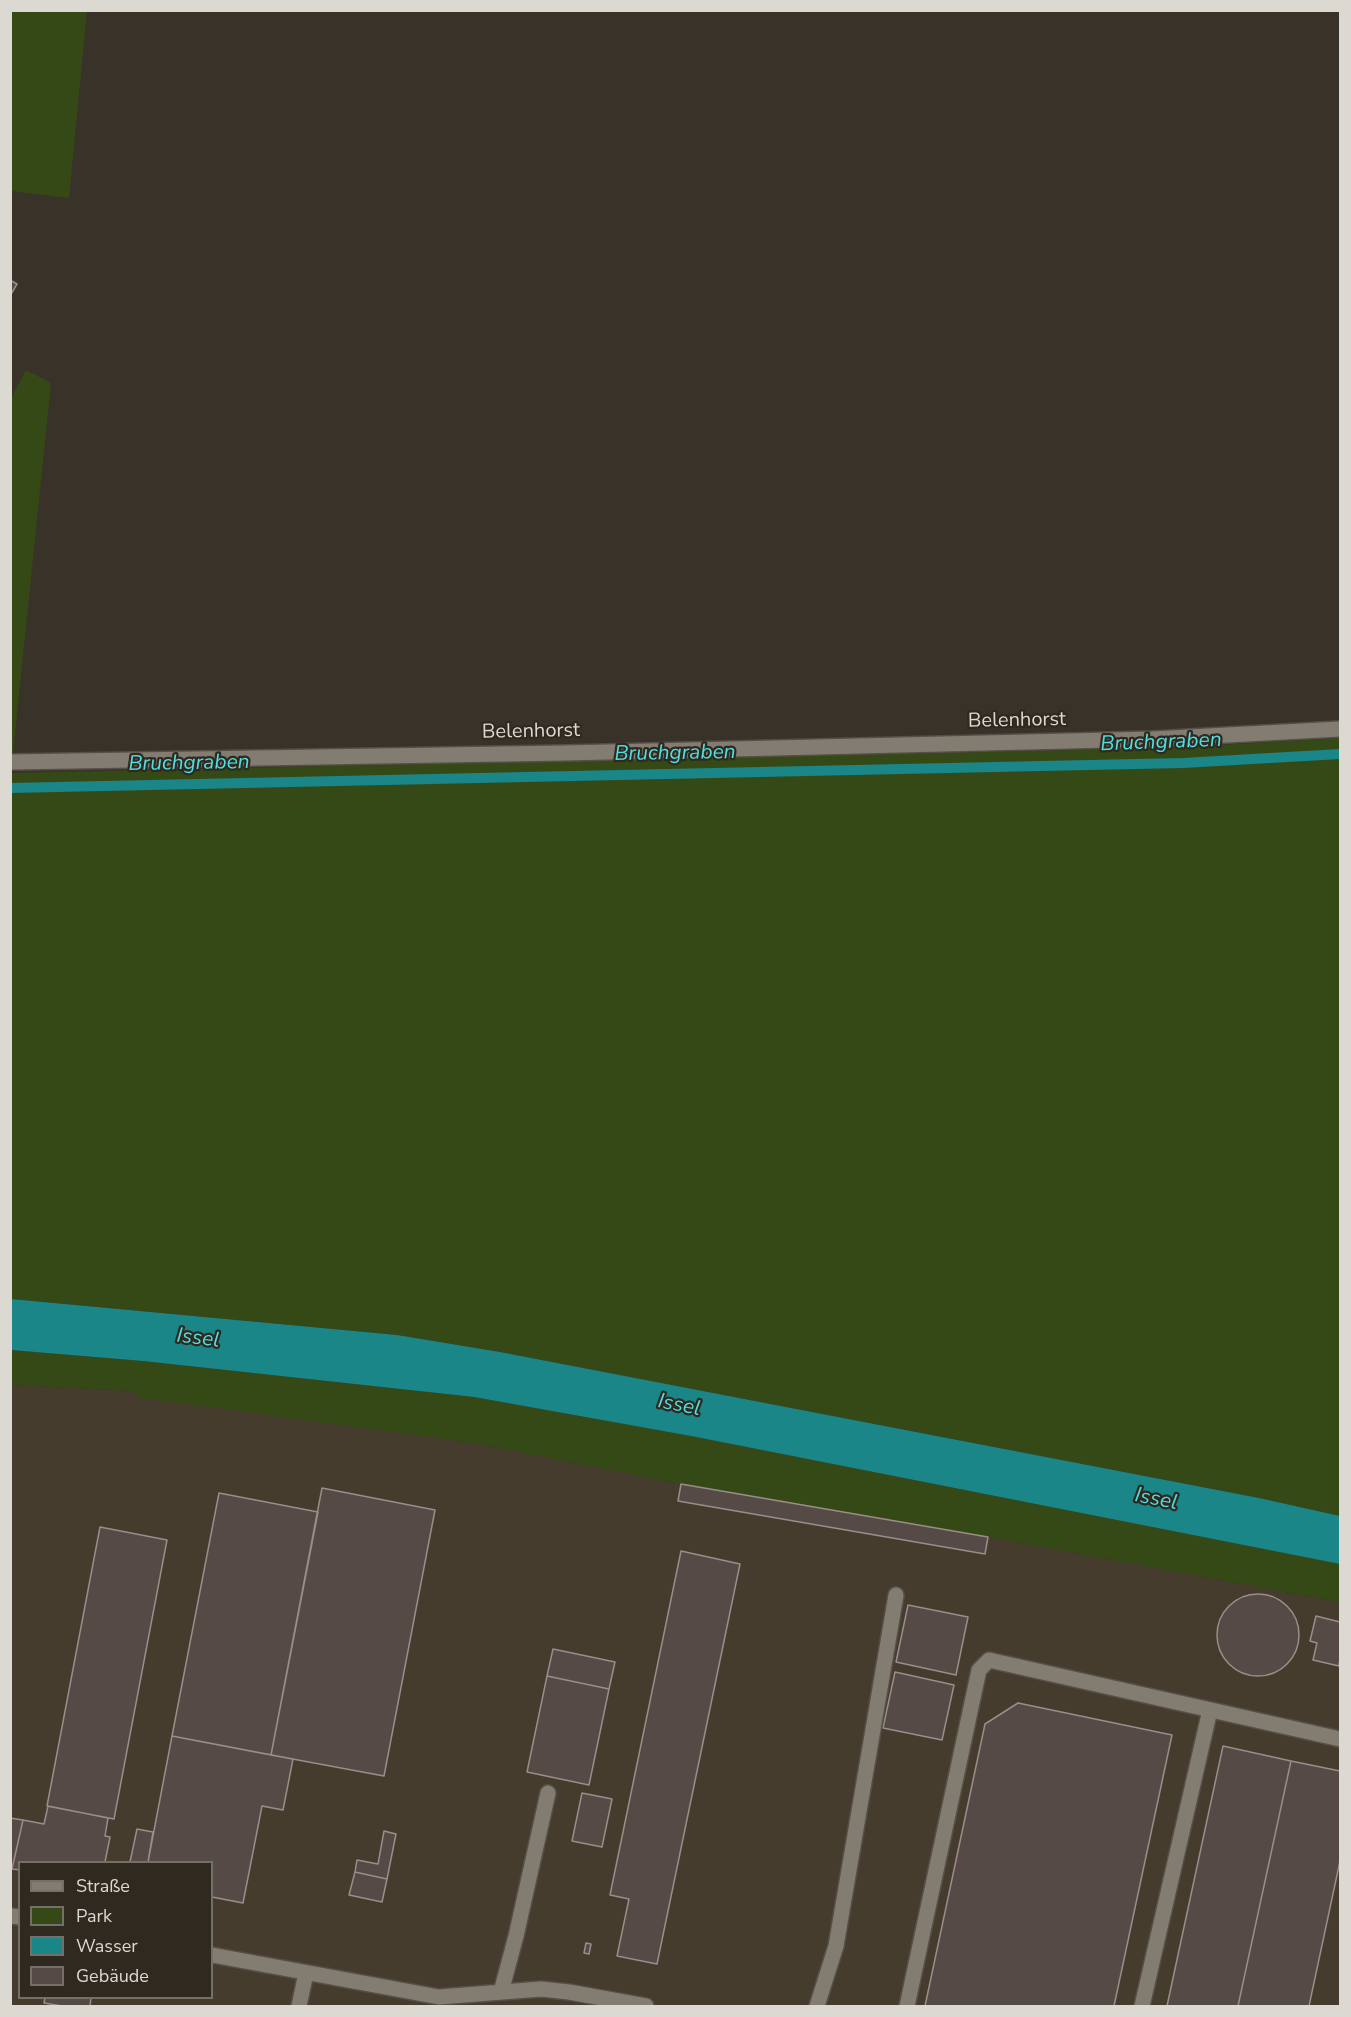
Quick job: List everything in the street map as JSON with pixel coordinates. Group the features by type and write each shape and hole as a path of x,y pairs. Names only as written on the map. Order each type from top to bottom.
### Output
{"street":[{"name":"Belenhorst","path":"10,762 565,753 1128,740 1341,729"},
{"path":"817,2007 836,1946 896,1595"},
{"path":"908,2007 979,1670 989,1660 1341,1740"},
{"path":"1142,2007 1210,1710"},
{"path":"501,1992 548,1793"},
{"path":"213,1955 439,1997 541,1989 646,2007"},
{"path":"299,2007 306,1973"}],"shaded area":[{"path":"11,1385 137,1391 135,1396 473,1443 681,1484 988,1537 1340,1602 1340,2006 11,2006"}],"green space":[{"path":"11,10 87,11 69,198 11,191"},
{"path":"26,370 51,383 13,753 11,753 10,400"},
{"path":"1340,738 1340,1516 1259,1498 500,1352 397,1335 11,1299 10,773 1172,748"},
{"path":"11,1350 143,1361 474,1397 691,1436 1340,1564 1340,1602 988,1537 681,1484 473,1443 135,1397 137,1391 11,1385"}],"water":[{"name":"Issel","path":"11,1299 397,1335 500,1352 1259,1498 1340,1516 1340,1564 691,1436 474,1397 143,1361 11,1350"}],"building":[{"path":"10,280 17,284 10,296"},
{"path":"681,1484 988,1537 985,1554 678,1501"},
{"path":"322,1488 435,1510 384,1776 271,1755"},
{"path":"219,1493 318,1512 271,1755 172,1736"},
{"path":"100,1527 167,1540 114,1819 47,1806"},
{"path":"681,1551 740,1564 657,1964 617,1956 629,1899 610,1895"},
{"path":"1258,1594 1274,1597 1287,1606 1296,1619 1299,1635 1296,1651 1287,1664 1274,1673 1258,1676 1242,1673 1229,1664 1220,1651 1217,1635 1220,1619 1229,1606 1242,1597"},
{"path":"908,1605 968,1617 956,1675 896,1662"},
{"path":"1316,1616 1340,1622 1339,1666 1313,1660 1317,1643 1310,1641"},
{"path":"553,1649 615,1662 609,1689 547,1676"},
{"path":"895,1672 954,1685 942,1740 883,1728"},
{"path":"547,1676 609,1689 589,1785 527,1772"},
{"path":"1018,1703 1172,1735 1114,2006 925,2006 985,1724"},
{"path":"172,1736 293,1759 283,1810 262,1806 243,1903 213,1897 213,1861 148,1861"},
{"path":"1223,1746 1291,1761 1238,2006 1167,2006"},
{"path":"1291,1761 1340,1771 1340,1861 1309,2006 1238,2006"},
{"path":"582,1793 612,1799 602,1847 572,1841"},
{"path":"48,1806 108,1818 105,1836 110,1837 105,1861 18,1861 18,1870 12,1869 23,1820 44,1824"},
{"path":"10,1818 23,1820 12,1869 10,1868"},
{"path":"137,1829 153,1832 148,1861 130,1861"},
{"path":"384,1831 396,1834 387,1879 355,1872 357,1860 378,1864"},
{"path":"355,1872 387,1879 382,1902 349,1895"},
{"path":"586,1943 591,1944 589,1954 584,1953"},
{"path":"45,1999 91,1999 90,2006 62,2006 44,2003"}],"waterway":[{"name":"Bruchgraben","path":"10,788 1183,763 1340,754"}]}
